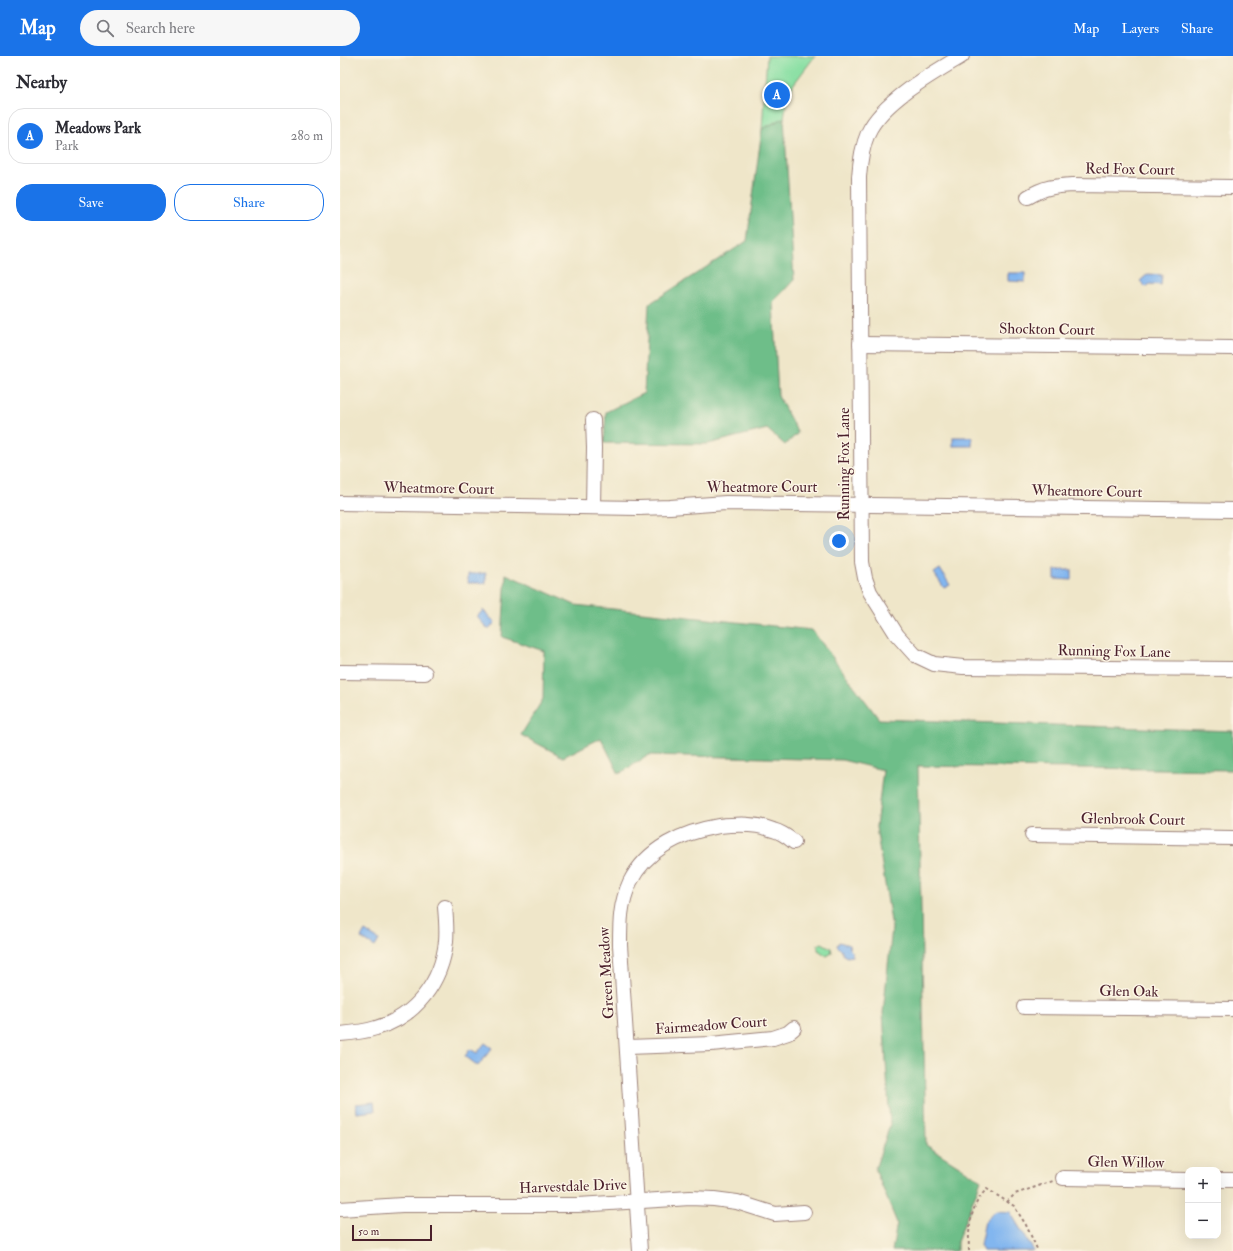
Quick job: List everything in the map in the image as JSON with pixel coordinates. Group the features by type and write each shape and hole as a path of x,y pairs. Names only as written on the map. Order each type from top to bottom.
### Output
{"street":[{"name":"Running Fox Lane","path":"962,56 926,79 887,107 877,118 869,132 863,146 860,162 862,562 865,578 870,592 896,635 915,655 934,664 963,667 1233,669"},
{"name":"Red Fox Court","path":"1028,197 1042,189 1073,185 1233,187"},
{"name":"Shockton Court","path":"860,344 1233,348"},
{"path":"593,420 593,507"},
{"name":"Wheatmore Court","path":"340,503 670,507 726,503 1233,510"},
{"path":"340,672 425,672"},
{"name":"Green Meadow","path":"640,1251 628,1047 620,945 620,920 625,896 631,881 640,868 657,850 670,841 685,834 733,824 757,825 777,831 794,842"},
{"name":"Glenbrook Court","path":"1032,835 1233,838"},
{"path":"340,1034 366,1031 391,1023 413,1008 428,992 436,978 444,955 446,939 445,907"},
{"name":"Glen Oak","path":"1024,1006 1233,1009"},
{"name":"Fairmeadow Court","path":"628,1047 711,1044 773,1038 788,1033 794,1028"},
{"name":"Glen Willow","path":"1064,1178 1185,1180"},
{"path":"1221,1180 1233,1180"},
{"name":"Harvestdale Drive","path":"340,1209 402,1204 552,1206 690,1198 737,1202 775,1214 804,1212"}],"path":[{"path":"1007,1202 1015,1194 1064,1178"},
{"path":"969,1251 968,1234 973,1210 980,1195 987,1189 1014,1206 1026,1225 1038,1251"}],"green space":[{"path":"767,56 815,56 793,85 786,105 784,118 762,129"},
{"path":"784,118 794,280 773,302 778,396 798,433 785,445 767,429 708,444 604,443 606,412 644,393 649,304 747,241 762,129"},
{"path":"506,574 575,605 812,630 879,719 1233,731 1233,770 918,766 926,1145 981,1180 957,1242 957,1251 892,1251 897,1223 875,1169 890,1125 883,1013 892,928 876,827 883,770 842,760 649,755 619,774 601,738 563,757 521,735 543,699 544,651 502,637"},
{"path":"822,943 831,948 832,953 827,956 818,950 818,945"}],"water":[{"path":"1008,273 1025,273 1025,282 1008,281"},
{"path":"1148,274 1162,275 1161,285 1150,284 1146,287 1140,281"},
{"path":"953,437 972,437 972,446 953,446"},
{"path":"940,569 950,585 944,588 934,573"},
{"path":"1055,570 1072,570 1072,580 1055,579"},
{"path":"486,573 486,583 468,583 468,574"},
{"path":"483,610 495,623 488,629 477,617"},
{"path":"365,931 379,940 375,947 361,938"},
{"path":"839,942 849,945 852,956 847,957 843,955 842,951 837,946"},
{"path":"485,1043 492,1048 478,1066 465,1056 470,1049 477,1053"},
{"path":"374,1102 375,1111 357,1113 356,1104"},
{"path":"996,1211 1010,1212 1034,1251 983,1251 980,1245 985,1221"}],"place":[{"name":"Meadows Park","path":"777,95"}]}
